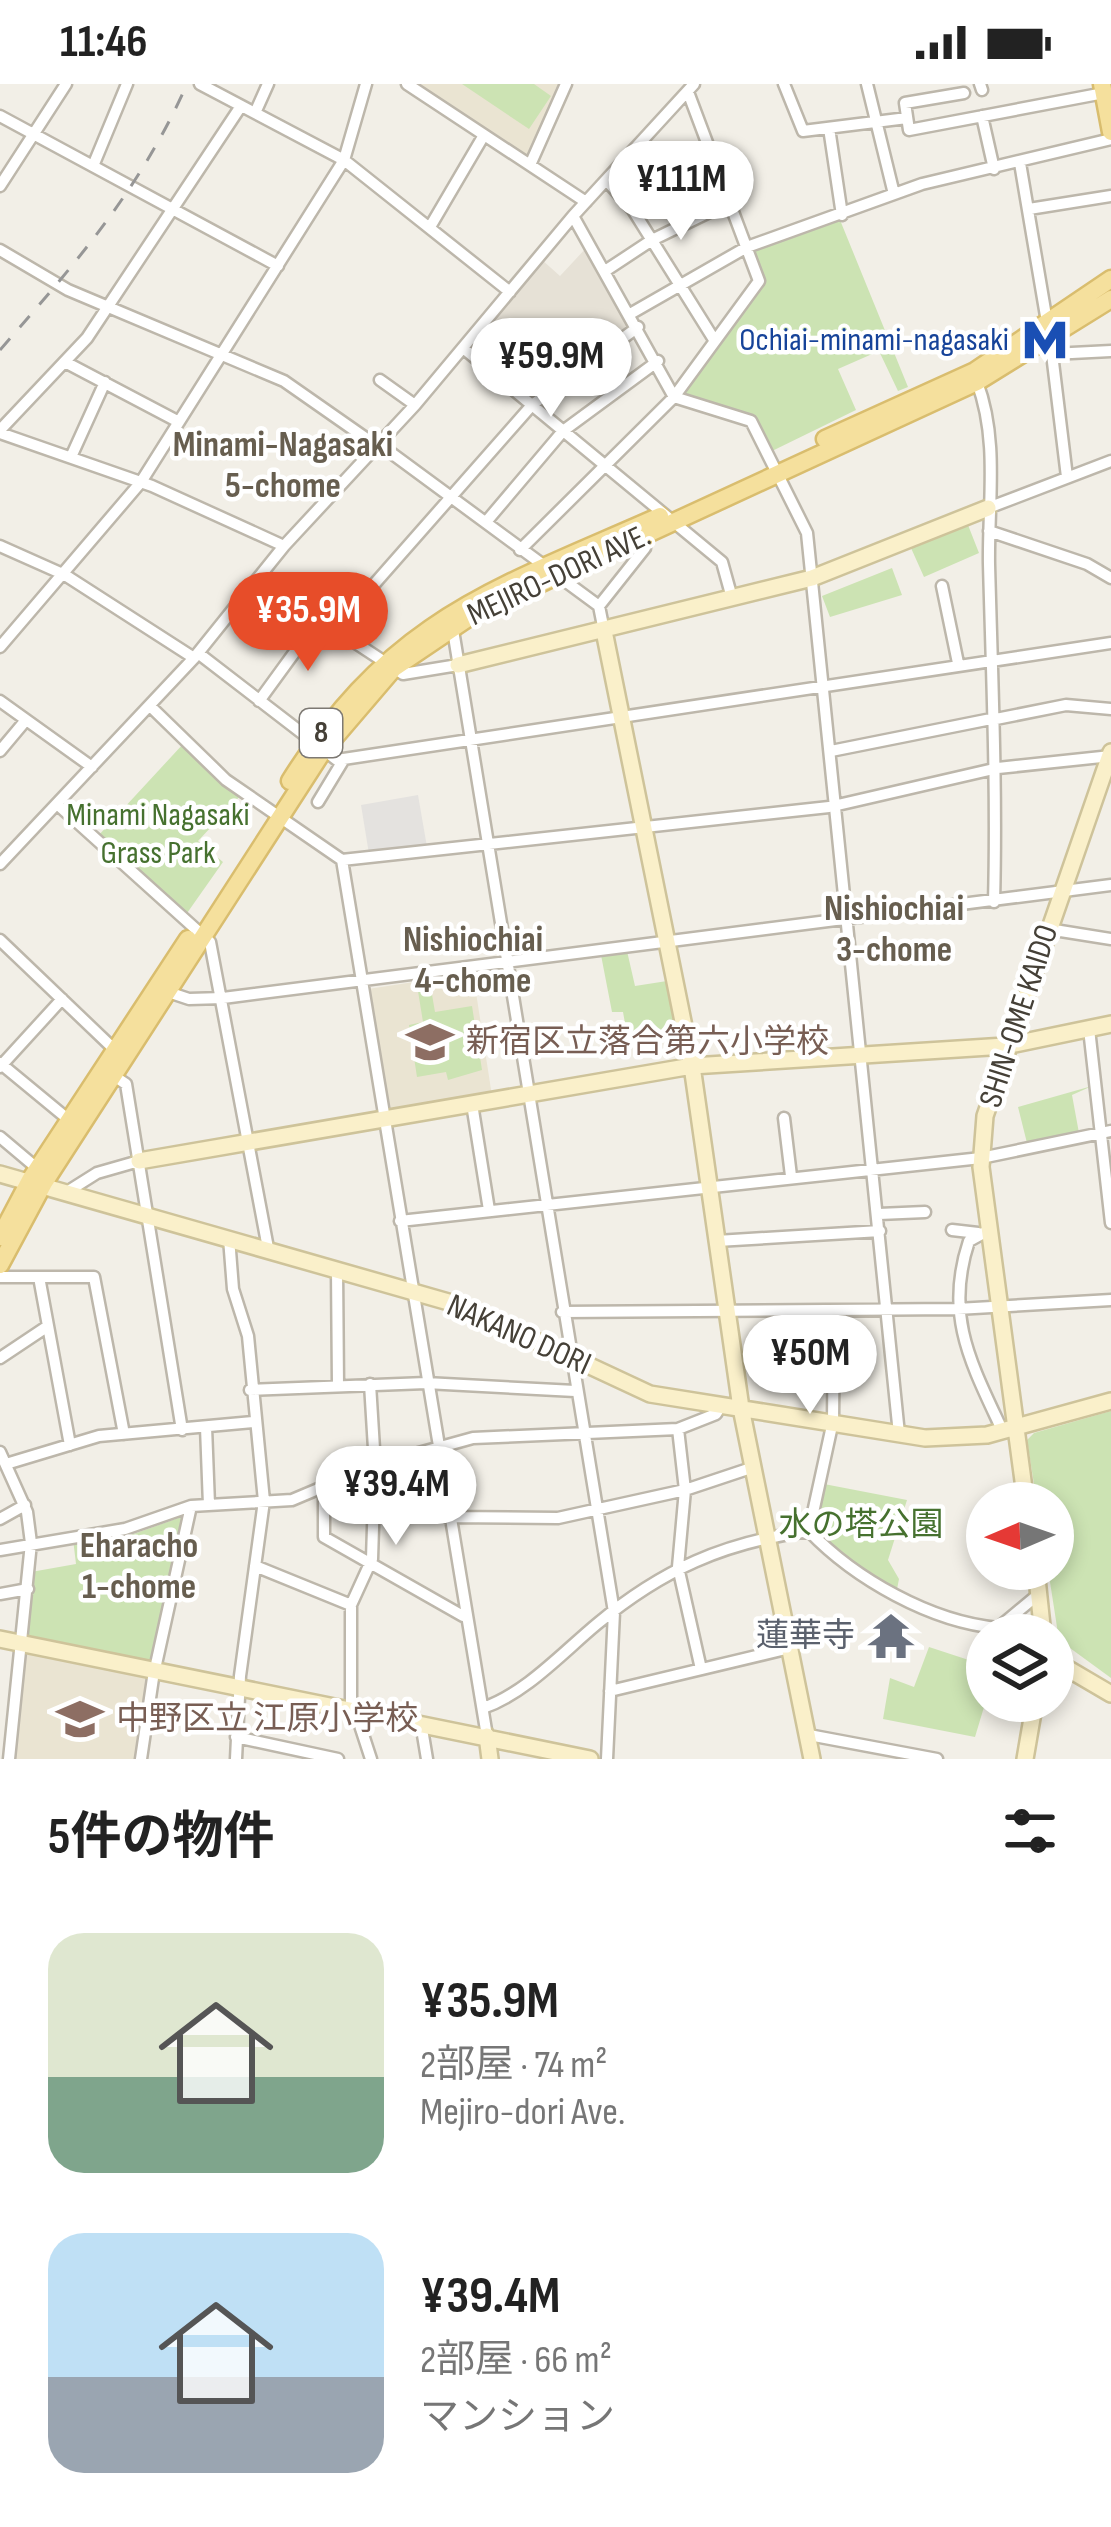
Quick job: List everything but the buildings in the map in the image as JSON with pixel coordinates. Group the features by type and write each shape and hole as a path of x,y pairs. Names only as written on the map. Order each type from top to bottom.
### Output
{"main road":[{"path":"1103,88 1111,135"},
{"name":"MEJIRO-DORI AVE.","path":"775,469 975,371 1048,341 1111,279"},
{"name":"MEJIRO-DORI AVE.","path":"0,1265 37,1178 114,1076 318,748 388,665 451,619 775,469 977,382 1111,299"},
{"name":"MEJIRO-DORI AVE.","path":"553,571 642,536 670,517"},
{"name":"MEJIRO-DORI AVE.","path":"0,1237 69,1120 203,936"}],"street":[{"path":"0,186 65,84"},
{"path":"93,166 127,84"},
{"path":"200,84 344,160 510,292"},
{"path":"255,113 268,84"},
{"path":"0,647 141,482 344,160 366,84"},
{"path":"407,84 586,202"},
{"path":"530,165 566,84"},
{"path":"784,84 799,128 907,118"},
{"path":"867,84 894,194"},
{"path":"2,860 196,655 284,546 416,405 573,216 691,88 760,281 713,338 674,397 520,550"},
{"path":"964,93 905,103 909,130 1103,88"},
{"path":"241,106 65,362 0,432 141,482 284,546"},
{"path":"0,116 278,266"},
{"path":"982,116 994,169"},
{"path":"829,128 842,214"},
{"path":"430,227 484,135"},
{"path":"630,314 678,282 746,247 894,194 1020,164 1111,135"},
{"path":"1020,164 1067,477"},
{"path":"606,180 652,240 713,338"},
{"path":"1029,209 1111,196"},
{"path":"605,271 652,240 730,202"},
{"path":"573,216 674,397 751,422 806,532 850,920 899,1434"},
{"path":"0,250 106,306 223,353 310,397 599,606 692,1066 741,1408 812,1759"},
{"path":"333,631 532,405 638,328"},
{"path":"1048,341 1111,351"},
{"path":"463,348 722,562 732,598"},
{"path":"486,523 563,431 658,361"},
{"path":"65,362 179,422"},
{"path":"380,380 416,405"},
{"path":"71,457 105,382"},
{"path":"977,382 992,434 988,531 998,769 994,902"},
{"path":"258,579 403,674 604,631 812,578 1111,461"},
{"path":"988,531 1087,564 1111,578"},
{"path":"599,606 645,548 642,536"},
{"path":"0,546 65,574 196,655 318,748 344,760 1111,643"},
{"path":"942,586 958,663"},
{"path":"451,619 581,1434 614,1612 607,1759"},
{"path":"259,700 318,620"},
{"path":"0,701 92,767"},
{"path":"831,751 1066,705 1111,709"},
{"path":"150,706 226,780 342,860 837,805 998,769 1110,755"},
{"path":"0,751 26,720"},
{"name":"SHIN-OME KAIDO","path":"1021,1482 1009,1430 1000,1306 983,1232 985,1117 1005,1046 1110,755"},
{"path":"318,802 344,760"},
{"path":"56,804 203,936 223,998 268,1248"},
{"path":"342,860 490,1759"},
{"path":"168,992 189,999 223,998 1059,896 1111,885"},
{"path":"1048,929 1111,939"},
{"path":"0,940 116,1051"},
{"path":"62,999 1,1065 69,1120"},
{"path":"70,1190 98,1173 139,1161 692,1066 1005,1046 1111,1024"},
{"path":"1089,1029 1106,1132 1111,1223"},
{"path":"114,1076 126,1084 182,1430"},
{"path":"472,1104 489,1210"},
{"path":"784,1118 791,1176"},
{"path":"400,1221 981,1158 1106,1132"},
{"path":"0,1137 37,1178"},
{"name":"NAKANO DORI","path":"0,1174 37,1178 459,1305 650,1394 938,1438 1009,1430 1111,1401"},
{"path":"879,1214 925,1212"},
{"path":"952,1230 983,1232"},
{"path":"717,1241 880,1231"},
{"path":"983,1232 969,1240 957,1277 957,1309 966,1346 1009,1430"},
{"path":"229,1238 232,1289 248,1336 264,1501 239,1686 236,1759"},
{"path":"337,1270 338,1385"},
{"path":"0,1277 94,1277 124,1434"},
{"path":"39,1277 70,1445"},
{"path":"562,1312 957,1309 1111,1300"},
{"path":"809,1531 833,1421 833,1310"},
{"path":"0,1358 48,1326"},
{"path":"250,1390 370,1384 575,1390"},
{"path":"370,1384 375,1465 371,1565 350,1605 353,1709 371,1759"},
{"path":"0,1550 125,1529 191,1506 292,1500 375,1465 499,1435 678,1430 716,1414 722,1404"},
{"path":"6,1473 70,1445 124,1434 253,1422"},
{"path":"206,1427 209,1505"},
{"path":"678,1430 685,1490 678,1567 701,1669"},
{"path":"0,1452 25,1505 31,1543 9,1759"},
{"path":"447,1517 558,1518 685,1490 752,1468"},
{"path":"324,1488 324,1537 464,1616"},
{"path":"0,1519 25,1505"},
{"path":"141,1759 154,1670 191,1506"},
{"path":"483,1708 547,1667 678,1567 765,1537 809,1531"},
{"path":"809,1531 830,1552 891,1591 959,1622 998,1628 1040,1593"},
{"path":"255,1566 350,1605"},
{"path":"0,1594 28,1589"},
{"path":"1040,1590 1042,1614"},
{"path":"0,1639 590,1759"},
{"path":"610,1691 790,1648"},
{"path":"1074,1672 1111,1694"},
{"path":"0,1700 16,1703"},
{"path":"1025,1759 1031,1722"},
{"path":"421,1723 427,1759"},
{"path":"809,1735 937,1759"},
{"path":"236,1737 338,1759"}],"shaded area":[{"path":"413,84 562,84 528,159"},
{"path":"587,247 633,326 531,402 503,379 515,364 486,330 541,259 560,276"},
{"path":"418,795 427,847 369,854 361,805"},
{"name":"新宿区立落合第六小学校","path":"473,973 492,1096 387,1112 368,989"},
{"name":"中野区立 江原小学校","path":"30,1652 146,1677 136,1759 13,1759 25,1655"}],"green space":[{"path":"462,84 534,84 551,96 529,129"},
{"path":"840,220 908,387 898,391 879,351 838,369 856,410 770,452 752,419 679,395 762,283 754,248"},
{"path":"968,525 979,553 924,577 911,548"},
{"path":"892,568 902,595 830,617 822,596"},
{"name":"Minami Nagasaki Grass Park","path":"184,743 242,794 198,841 223,862 185,916 98,836"},
{"path":"627,951 635,986 667,981 677,1034 628,1040 623,1012 612,1012 601,955"},
{"path":"430,983 435,1012 472,1006 482,1070 448,1080 446,1072 417,1077 409,1025 423,1022 417,985"},
{"path":"1092,1086 1072,1095 1079,1133 1027,1143 1018,1107"},
{"path":"1111,1411 1111,1678 1074,1651 1074,1614 1055,1614 1051,1590 1074,1590 1074,1482 1034,1482 1027,1440 1034,1433"},
{"name":"水の塔公園","path":"824,1484 907,1500 888,1560 899,1579 897,1589 829,1549 812,1530"},
{"path":"184,1516 151,1663 27,1639 31,1572 76,1564 73,1539 125,1537"},
{"path":"929,1647 966,1659 966,1722 980,1722 975,1737 883,1719 890,1678 914,1687"}],"railway":[{"path":"0,350 127,192 187,84"}],"place":[{"name":"Ochiai-minami-nagasaki","path":"1045,340"},
{"name":"新宿区立落合第六小学校","path":"430,1042"},
{"name":"蓮華寺","path":"891,1636"},
{"name":"中野区立 江原小学校","path":"80,1719"}],"district":[{"name":"Minami-Nagasaki 5-chome","path":"283,466"},
{"name":"Nishiochiai 3-chome","path":"894,930"},
{"name":"Nishiochiai 4-chome","path":"473,960"},
{"name":"Eharacho 1-chome","path":"139,1566"}]}
